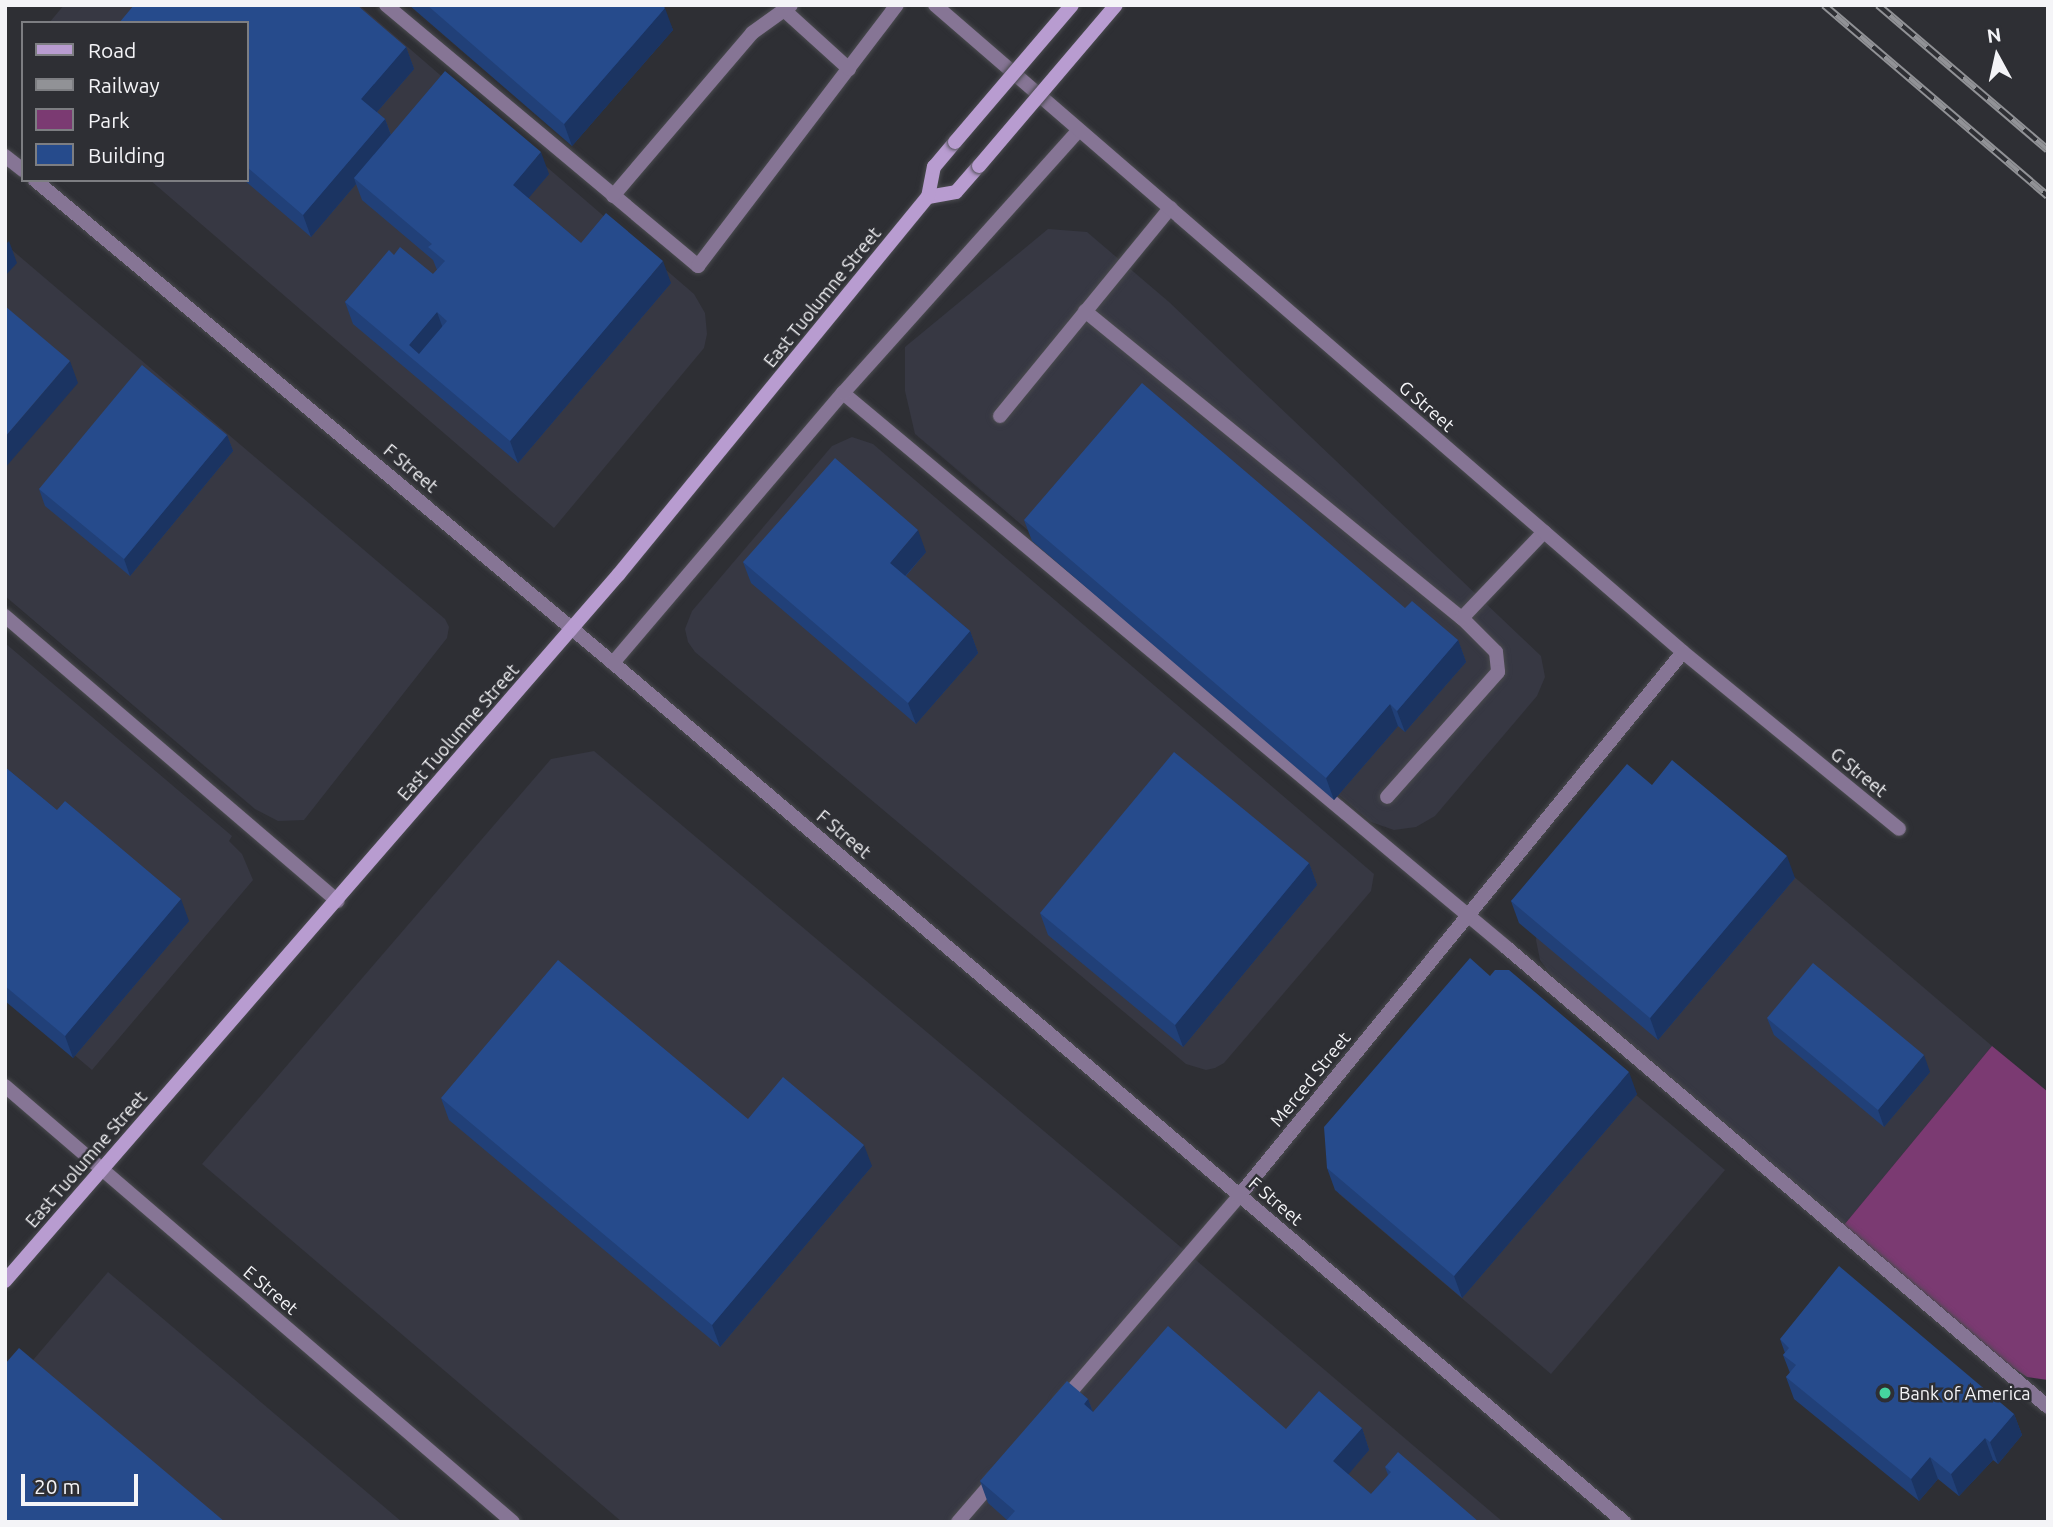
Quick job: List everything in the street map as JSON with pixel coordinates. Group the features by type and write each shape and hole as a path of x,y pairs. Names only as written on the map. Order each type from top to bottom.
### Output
{"main road":[{"name":"East Tuolumne Street","path":"5,1280 526,685 570,627 619,574 928,198 934,166 1072,5"},
{"path":"928,198 956,192 1116,5"}],"street":[{"path":"386,5 698,266 897,5"},
{"name":"G Street","path":"935,5 1683,652 1899,829"},
{"path":"613,196 752,33 788,8 849,69"},
{"path":"613,663 843,393 1079,130"},
{"path":"5,156 21,168"},
{"name":"F Street","path":"36,182 613,663 1624,1522"},
{"path":"1000,416 1170,208"},
{"path":"1085,311 1462,618 1496,652 1499,672 1387,797"},
{"path":"843,393 1468,916 2048,1407"},
{"path":"1462,618 1544,532"},
{"path":"5,616 337,901"},
{"name":"Merced Street","path":"1055,1409 1239,1196 1683,652"},
{"name":"E Street","path":"5,1086 513,1522"},
{"path":"958,1522 1002,1471"}],"shaded area":[{"path":"64,5 359,5 694,294 705,313 707,334 704,348 554,528 152,182 248,182 248,21 51,21"},
{"path":"1048,229 1087,232 1169,302 1541,656 1545,677 1537,696 1435,816 1416,827 1394,830 1371,822 915,434 905,391 905,347"},
{"path":"5,244 445,619 449,627 447,638 304,820 278,821 255,809 5,596"},
{"path":"852,437 873,444 1374,874 1371,891 1224,1063 1206,1070 1186,1064 695,652 688,642 685,629 692,611 832,446"},
{"path":"5,643 232,836 229,841 242,854 253,880 92,1070 5,996"},
{"path":"594,751 1503,1522 622,1522 202,1164 551,759"},
{"path":"1688,786 1992,1046 1844,1225 1552,976 1540,960 1536,940 1538,923"},
{"path":"1520,997 1725,1170 1551,1374 1339,1194 1330,1174"},
{"path":"108,1272 402,1522 5,1522 5,1393"}],"green space":[{"path":"1992,1046 2048,1092 2048,1380 2027,1377 2012,1367 1844,1225"}],"building":[{"path":"134,5 357,5 406,47 361,99 385,119 303,215 248,168 248,21 121,21"},
{"path":"427,5 662,5 665,8 564,124"},
{"path":"445,71 541,152 513,185 581,243 606,213 663,261 510,441 345,302 389,250 394,255 400,247 433,274 445,261 428,247 432,244 354,178","holes":["437,312 447,321 419,354 409,345"]},
{"path":"5,306 70,361 5,437"},
{"path":"142,365 227,435 124,559 39,489"},
{"path":"1142,383 1405,608 1412,601 1458,640 1397,711 1390,704 1326,778 1024,520"},
{"path":"835,458 918,530 890,563 970,631 908,703 743,562"},
{"path":"1174,752 1309,863 1175,1025 1040,913"},
{"path":"1672,760 1787,856 1650,1018 1511,901 1627,764 1652,785"},
{"path":"5,767 57,810 65,801 181,899 65,1036 5,986"},
{"path":"1470,958 1490,976 1495,970 1509,970 1629,1072 1454,1276 1327,1168 1324,1127"},
{"path":"558,960 748,1119 783,1077 864,1145 712,1325 441,1098"},
{"path":"1813,963 1924,1055 1878,1110 1767,1018"},
{"name":"Bank of America","path":"1839,1266 2014,1414 1990,1442 1985,1438 1951,1474 1930,1457 1911,1479 1786,1377 1796,1365 1783,1355 1789,1348 1780,1339"},
{"path":"1168,1326 1286,1429 1319,1391 1362,1428 1333,1461 1371,1494 1391,1472 1385,1467 1398,1452 1479,1522 1005,1522 1015,1511 980,1481 1067,1381 1088,1399 1084,1404 1093,1412"},
{"path":"19,1348 225,1522 5,1522 5,1364"}],"railway":[{"path":"1824,5 2048,196"},
{"path":"1878,5 2048,150"}],"place":[{"name":"Bank of America","path":"1885,1393"}]}
